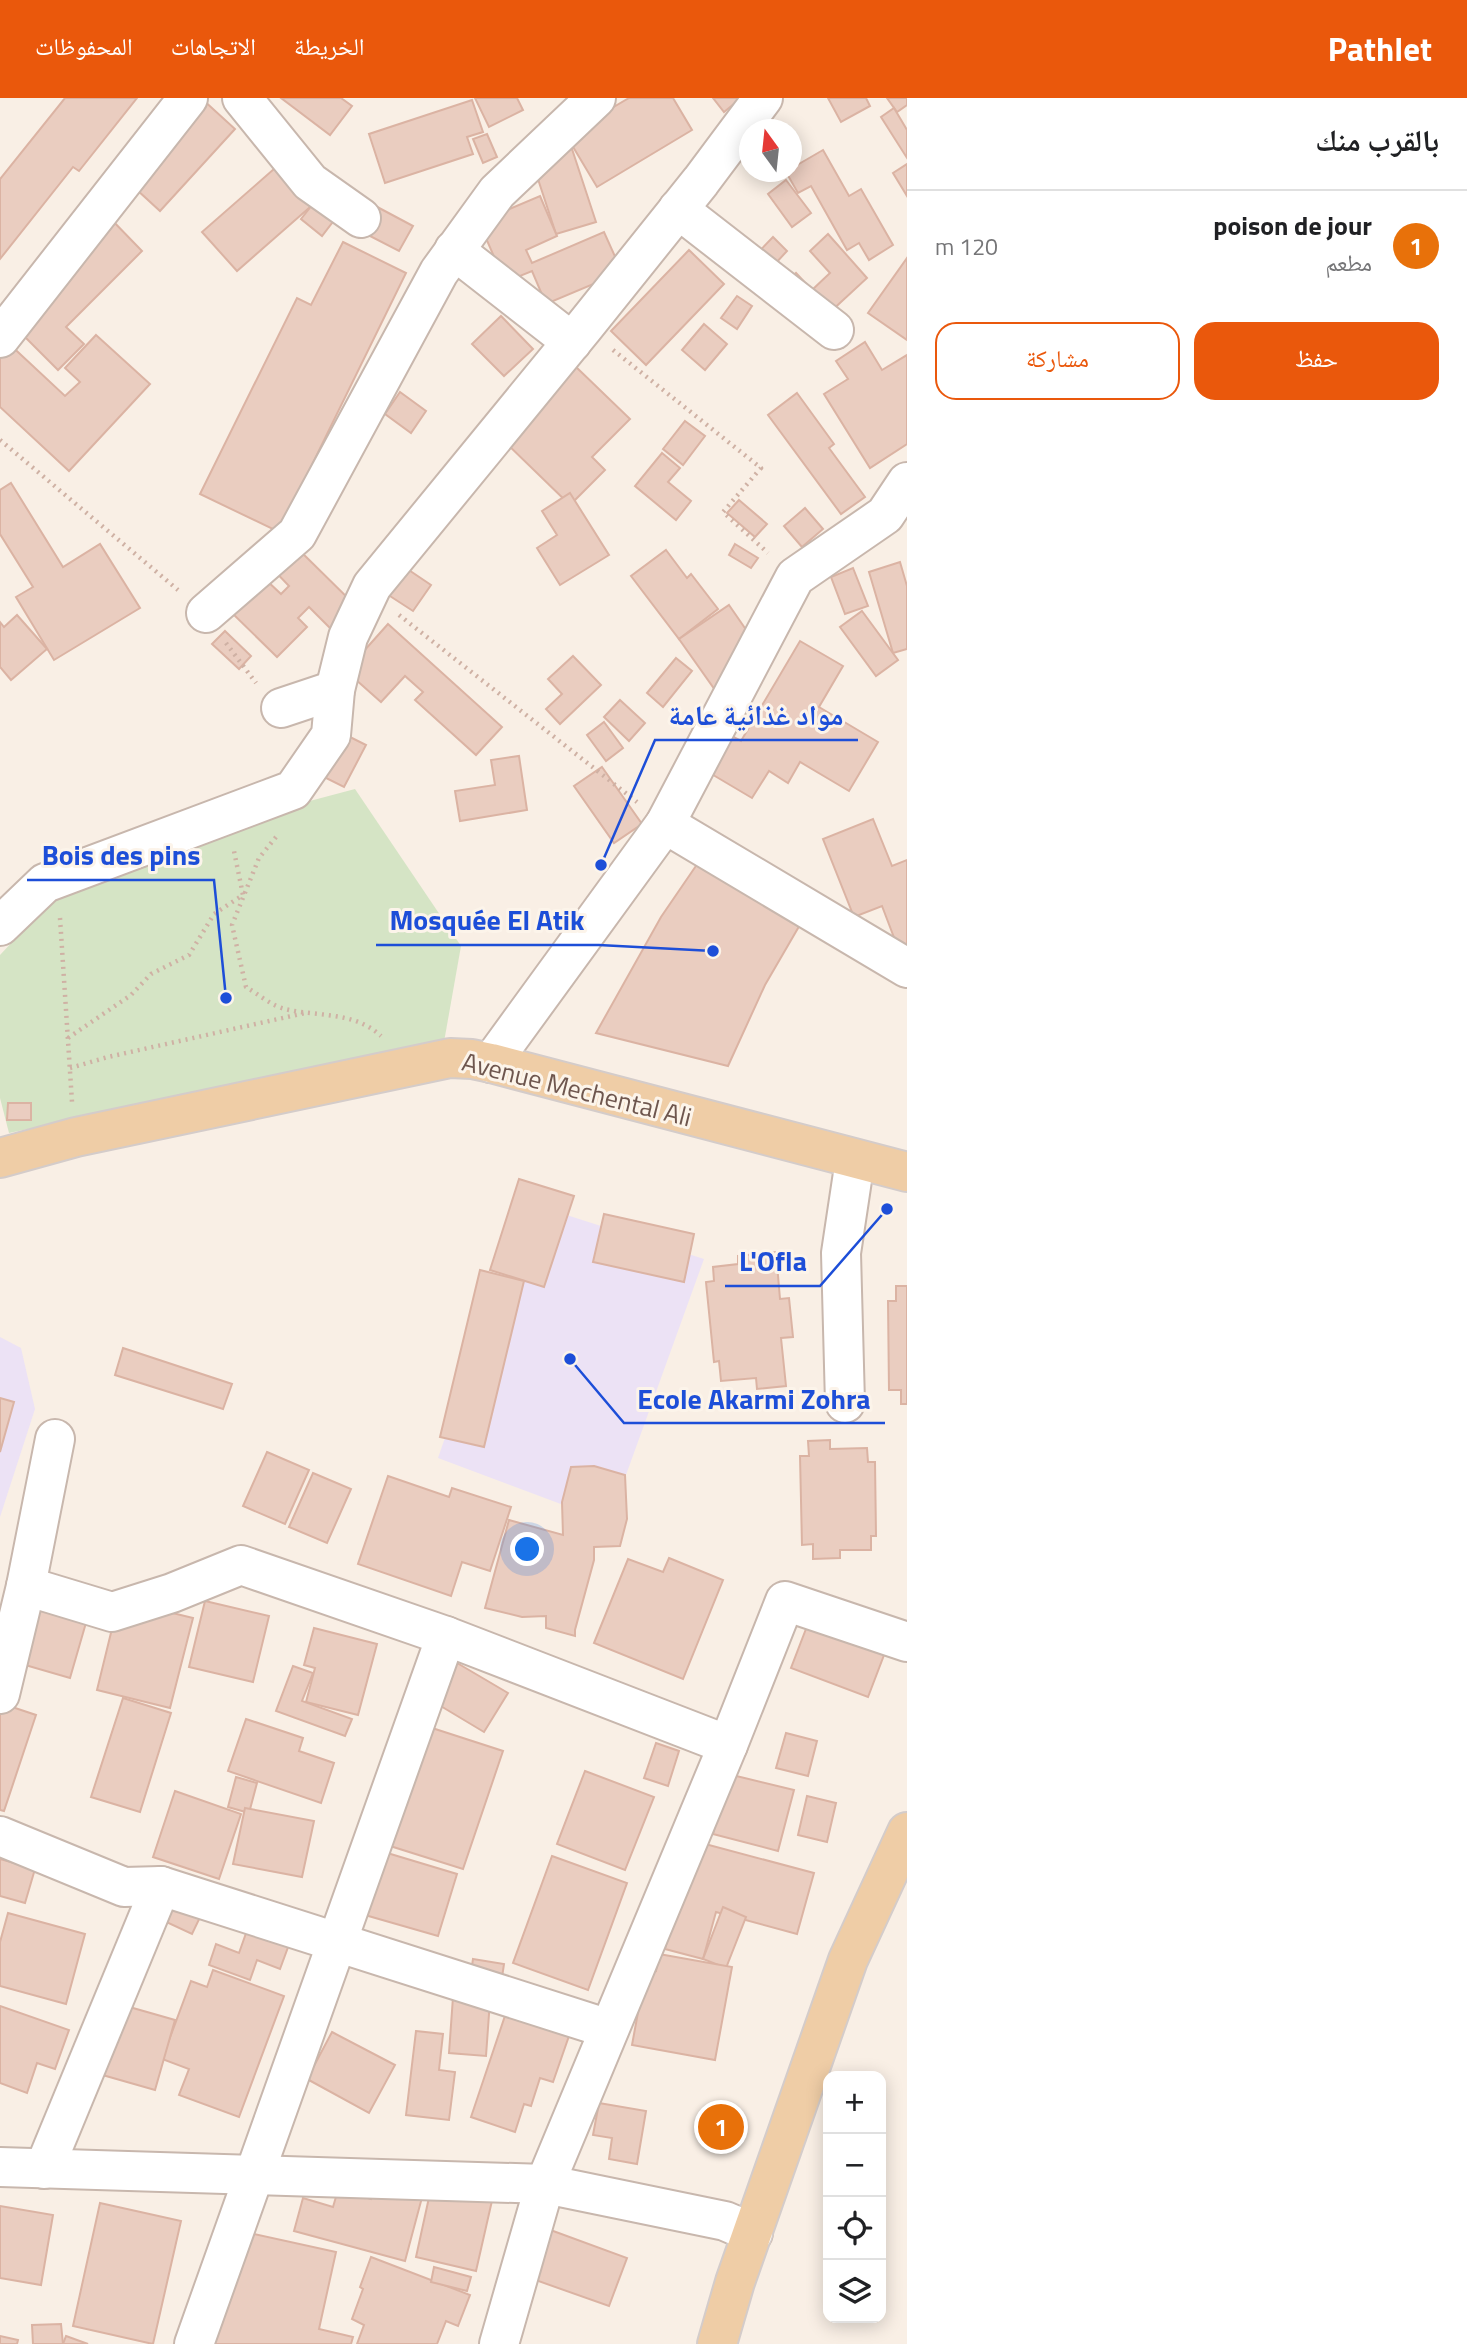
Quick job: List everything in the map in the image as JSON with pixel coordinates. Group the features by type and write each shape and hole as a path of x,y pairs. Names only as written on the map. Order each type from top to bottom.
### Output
{"main road":[{"name":"Avenue Mechental Ali","path":"0,1158 76,1137 450,1058 491,1063 907,1172"},
{"path":"717,2344 734,2282 848,1960 907,1832"}],"street":[{"path":"0,338 188,98"},
{"path":"243,98 310,182 361,218"},
{"path":"206,613 297,534 439,272 454,250 497,192 596,98"},
{"path":"0,926 38,888 56,879 293,790 331,735 335,690 348,637 369,592 578,335 762,98"},
{"path":"678,209 834,330"},
{"path":"454,250 578,335"},
{"path":"491,1063 665,824 795,578 885,515 901,497"},
{"path":"281,709 335,690"},
{"path":"665,824 907,968"},
{"path":"845,1403 841,1253 855,1160"},
{"path":"0,1694 26,1586 55,1439"},
{"path":"26,1586 112,1612 172,1593 241,1565 446,1636 728,1745"},
{"path":"499,2344 545,2185 785,1601 907,1642"},
{"path":"194,2344 446,1636"},
{"path":"0,1836 124,1886 161,1885 609,2029"},
{"path":"44,2169 161,1885"},
{"path":"0,2167 545,2185 725,2221 753,2233"}],"path":[{"path":"578,335 761,468 723,512 795,578"},
{"path":"0,440 206,613"},
{"path":"369,592 665,824"},
{"path":"282,830 259,858 232,925 246,987 283,1009 334,1014 375,1031 397,1052 400,1068"},
{"path":"237,863 243,895"},
{"path":"56,879 76,1137"},
{"path":"68,1038 131,995 151,974 189,955 214,914 243,895"},
{"path":"70,1068 309,1012"}],"shaded area":[{"path":"526,1202 704,1259 609,1522 438,1458"},
{"path":"0,1337 21,1348 35,1409 0,1517"}],"green space":[{"path":"355,789 461,946 444,1042 9,1133 0,1098 0,955 59,892 306,802"}],"building":[{"path":"65,98 137,98 79,171 73,167 0,259 0,179"},
{"path":"201,98 235,129 160,211 111,166"},
{"path":"281,98 341,98 352,106 330,135"},
{"path":"475,98 517,98 523,110 489,127"},
{"path":"629,98 673,98 692,130 597,187 566,135"},
{"path":"713,98 739,98 740,99 724,112"},
{"path":"828,98 866,98 870,106 841,122"},
{"path":"887,98 907,98 907,105 897,112"},
{"path":"472,100 483,132 467,137 473,154 385,183 369,134"},
{"path":"894,108 907,130 907,158 881,117"},
{"path":"487,134 497,157 483,163 473,139"},
{"path":"572,149 596,222 556,234 536,173 539,161"},
{"path":"823,150 849,196 861,189 893,245 869,260 859,243 847,250 811,186 798,193 792,182 802,182 802,162"},
{"path":"290,155 325,194 237,271 202,232"},
{"path":"907,164 907,196 893,173"},
{"path":"783,182 788,182 811,213 792,227 768,194"},
{"path":"324,190 345,206 322,236 301,219"},
{"path":"351,193 413,226 399,251 337,219"},
{"path":"540,196 557,236 526,250 532,263 604,232 622,272 546,304 532,271 505,282 479,222"},
{"path":"108,216 142,251 66,327 84,344 58,370 6,318"},
{"path":"828,234 867,278 815,326 780,288 796,273 812,290 830,273 810,251"},
{"path":"773,237 787,251 761,279 746,265"},
{"path":"343,242 406,273 279,532 200,494 297,298 311,305"},
{"path":"689,250 724,284 646,365 611,331"},
{"path":"907,258 907,340 868,313"},
{"path":"737,296 752,306 737,329 721,318"},
{"path":"501,316 533,349 504,376 472,344"},
{"path":"704,324 727,344 705,370 682,350"},
{"path":"96,335 150,384 69,471 0,407 0,345 5,340 65,396 80,382 65,368"},
{"path":"865,342 882,370 907,355 907,444 870,468 824,394 848,379 836,361"},
{"path":"574,365 630,419 592,457 605,470 570,505 501,438"},
{"path":"400,392 426,411 411,433 385,414"},
{"path":"797,393 834,444 829,448 865,497 841,514 768,415"},
{"path":"685,421 705,436 683,465 663,449"},
{"path":"662,453 680,468 668,482 691,501 676,520 635,486"},
{"path":"11,483 63,567 100,544 140,608 54,660 16,597 33,587 0,534 0,490"},
{"path":"570,493 609,555 560,585 537,548 557,535 542,511"},
{"path":"739,500 767,524 755,537 727,513"},
{"path":"805,508 823,529 802,547 784,526"},
{"path":"292,543 359,609 335,633 309,607 298,618 307,627 277,657 232,613 265,579 281,594 289,586 269,565"},
{"path":"735,544 758,558 751,568 729,555"},
{"path":"666,550 687,578 691,574 718,609 679,639 631,576"},
{"path":"391,558 431,585 413,611 373,585"},
{"path":"900,562 907,586 907,649 893,653 869,572"},
{"path":"853,568 868,606 845,614 831,577"},
{"path":"729,605 769,663 720,697 679,639"},
{"path":"862,611 898,660 876,676 840,627"},
{"path":"17,615 47,649 11,680 0,667 0,622 4,627"},
{"path":"388,624 502,727 476,755 415,700 423,692 405,676 381,702 346,671"},
{"path":"225,631 251,656 239,669 212,644"},
{"path":"800,641 843,666 819,707 878,742 849,791 800,762 788,783 769,771 752,798 698,766 719,729 741,741"},
{"path":"573,656 601,685 560,724 546,709 562,694 548,679"},
{"path":"676,658 692,671 663,707 647,693"},
{"path":"620,700 645,723 629,741 604,717"},
{"path":"604,722 623,748 606,761 587,735"},
{"path":"330,727 366,745 344,787 308,769"},
{"path":"519,756 527,810 460,821 455,791 495,785 491,760"},
{"path":"602,767 642,824 614,843 574,786"},
{"path":"873,819 892,866 907,860 907,944 898,948 882,906 854,917 823,839"},
{"path":"713,841 812,904 765,985 728,1066 596,1033 661,917"},
{"path":"8,1103 31,1103 31,1120 7,1120"},
{"path":"519,1179 574,1196 544,1287 490,1270"},
{"path":"604,1214 694,1234 684,1282 593,1262"},
{"path":"776,1252 780,1299 789,1298 793,1337 781,1338 786,1386 757,1389 756,1378 721,1381 719,1361 714,1362 706,1282 714,1281 713,1267 738,1264 738,1256"},
{"path":"480,1270 524,1281 484,1447 440,1437"},
{"path":"896,1286 907,1286 907,1404 901,1404 901,1390 889,1390 888,1301 896,1301"},
{"path":"123,1348 232,1384 223,1409 115,1375"},
{"path":"0,1398 14,1402 0,1452"},
{"path":"830,1440 830,1449 867,1448 868,1462 875,1462 876,1536 871,1536 871,1550 840,1550 840,1558 813,1559 813,1544 802,1545 800,1456 809,1456 808,1441"},
{"path":"267,1452 309,1470 285,1524 243,1506"},
{"path":"594,1466 625,1475 627,1519 620,1546 594,1547 594,1560 575,1636 546,1628 546,1616 522,1617 485,1608 509,1520 563,1535 562,1502 571,1467"},
{"path":"313,1473 351,1489 327,1543 289,1527"},
{"path":"388,1476 449,1497 452,1488 511,1507 490,1571 462,1562 451,1596 358,1564"},
{"path":"669,1558 723,1580 683,1679 594,1643 628,1559 663,1572"},
{"path":"21,1589 90,1609 70,1678 1,1658"},
{"path":"119,1600 193,1618 170,1708 97,1690"},
{"path":"205,1601 269,1616 253,1682 189,1667"},
{"path":"814,1608 897,1621 868,1697 791,1668"},
{"path":"314,1628 377,1644 358,1715 306,1702 315,1668 304,1665"},
{"path":"452,1660 508,1693 484,1732 429,1699"},
{"path":"293,1666 313,1673 302,1701 352,1719 345,1736 276,1711"},
{"path":"123,1698 171,1713 140,1812 91,1797"},
{"path":"0,1703 36,1715 4,1811 0,1810"},
{"path":"246,1719 303,1738 299,1751 334,1763 321,1803 228,1771"},
{"path":"429,1727 503,1751 463,1869 387,1845"},
{"path":"786,1733 817,1741 808,1776 776,1768"},
{"path":"656,1743 679,1751 668,1786 644,1778"},
{"path":"585,1771 654,1797 625,1870 557,1844"},
{"path":"728,1774 794,1790 778,1851 713,1834"},
{"path":"236,1777 257,1783 249,1813 228,1807"},
{"path":"175,1791 241,1814 219,1879 153,1857"},
{"path":"807,1796 836,1803 827,1842 798,1835"},
{"path":"245,1808 314,1821 302,1877 233,1864"},
{"path":"694,1841 814,1873 797,1934 716,1912 703,1959 665,1949"},
{"path":"384,1852 457,1874 438,1936 365,1915"},
{"path":"552,1856 627,1883 588,1990 513,1963"},
{"path":"0,1859 35,1869 25,1903 0,1896"},
{"path":"159,1887 204,1909 192,1934 147,1913"},
{"path":"256,1905 298,1920 280,1969 257,1960 250,1980 209,1965 216,1944 239,1953"},
{"path":"723,1907 746,1917 726,1968 703,1959"},
{"path":"8,1913 85,1934 66,2004 0,1986 0,1942"},
{"path":"659,1954 732,1967 715,2060 632,2045 646,1969 656,1971"},
{"path":"473,1959 504,1964 501,1984 470,1979"},
{"path":"213,1970 284,1996 239,2117 179,2095 189,2069 162,2059 191,1981 207,1987"},
{"path":"514,1989 578,2010 553,2082 540,2078 531,2106 524,2104 515,2132 471,2117"},
{"path":"453,1997 490,2000 486,2056 449,2053"},
{"path":"119,2004 175,2020 155,2090 99,2074"},
{"path":"0,2006 69,2030 55,2069 37,2063 27,2093 0,2083"},
{"path":"416,2031 443,2034 439,2070 455,2072 449,2120 406,2115"},
{"path":"332,2032 395,2065 369,2113 307,2079"},
{"path":"599,2103 646,2111 637,2164 609,2159 612,2138 593,2135"},
{"path":"381,2162 428,2175 405,2261 294,2231 303,2198 333,2207 338,2190 371,2199"},
{"path":"435,2170 496,2183 476,2271 416,2257"},
{"path":"100,2203 181,2221 153,2344 73,2326"},
{"path":"0,2206 53,2215 41,2285 0,2278"},
{"path":"545,2228 627,2258 609,2306 527,2277"},
{"path":"240,2231 336,2252 319,2329 353,2337 351,2344 214,2344"},
{"path":"371,2257 470,2295 458,2326 446,2321 437,2344 357,2344 364,2325 352,2319"},
{"path":"434,2267 471,2277 467,2291 431,2282"},
{"path":"61,2324 63,2344 33,2344 32,2325"},
{"path":"0,2336 18,2340 17,2344 0,2344"},
{"path":"66,2336 88,2344 63,2344"}],"place":[{"name":"مواد غذائية عامة","path":"601,865"},
{"name":"Mosquée El Atik","path":"713,951"},
{"name":"Bois des pins","path":"226,998"},
{"name":"L'Ofla","path":"887,1209"},
{"name":"Ecole Akarmi Zohra","path":"570,1359"},
{"name":"poison de jour","path":"721,2127"}]}
